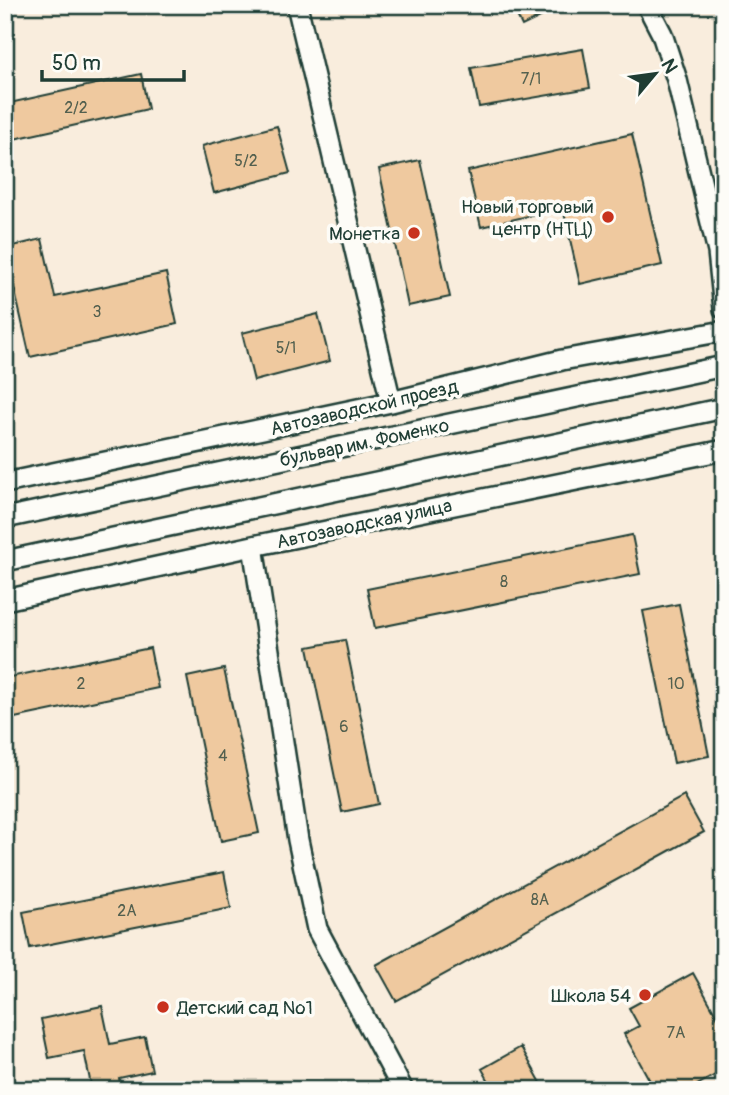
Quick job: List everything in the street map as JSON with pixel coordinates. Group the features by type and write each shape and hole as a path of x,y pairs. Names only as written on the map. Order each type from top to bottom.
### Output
{"street":[{"path":"297,5 391,402"},
{"path":"648,5 662,34 677,80 718,252 724,309"},
{"name":"Автозаводской проезд","path":"5,483 391,402 562,360 724,331"},
{"name":"бульвар им. Фоменко","path":"5,518 724,366"},
{"path":"5,561 724,408"},
{"name":"Автозаводская улица","path":"5,600 253,546 724,450"},
{"path":"253,546 298,840 317,929 403,1090"}],"building":[{"path":"512,5 565,5 522,26"},
{"path":"583,49 590,88 479,107 471,68"},
{"path":"141,74 148,109 5,141 5,104"},
{"path":"277,126 290,173 214,193 202,146"},
{"name":"Новый торговый центр (НТЦ)","path":"632,134 662,265 580,284 563,208 481,227 468,171"},
{"name":"Монетка","path":"420,160 450,297 408,306 379,169"},
{"path":"42,239 55,297 166,273 177,324 30,357 5,248"},
{"path":"318,314 330,361 254,381 242,333"},
{"path":"632,535 640,574 375,628 367,589"},
{"path":"679,604 709,756 674,763 643,611"},
{"path":"345,640 379,804 342,812 308,647"},
{"path":"150,648 158,688 5,720 5,678"},
{"path":"224,669 259,833 221,841 187,677"},
{"path":"684,796 704,832 396,1001 376,965"},
{"path":"224,872 231,908 30,948 23,912"},
{"path":"693,973 724,1029 724,1070 688,1090 655,1090 624,1034 639,1026 629,1008"},
{"path":"102,1006 110,1044 145,1037 152,1071 119,1078 121,1090 92,1090 84,1051 49,1058 41,1019"},
{"path":"521,1047 545,1090 494,1090 482,1069"}],"place":[{"name":"Новый торговый центр (НТЦ)","path":"608,217"},
{"name":"Монетка","path":"414,233"},
{"name":"Школа 54","path":"645,995"},
{"name":"Детский сад №1","path":"163,1007"}]}
